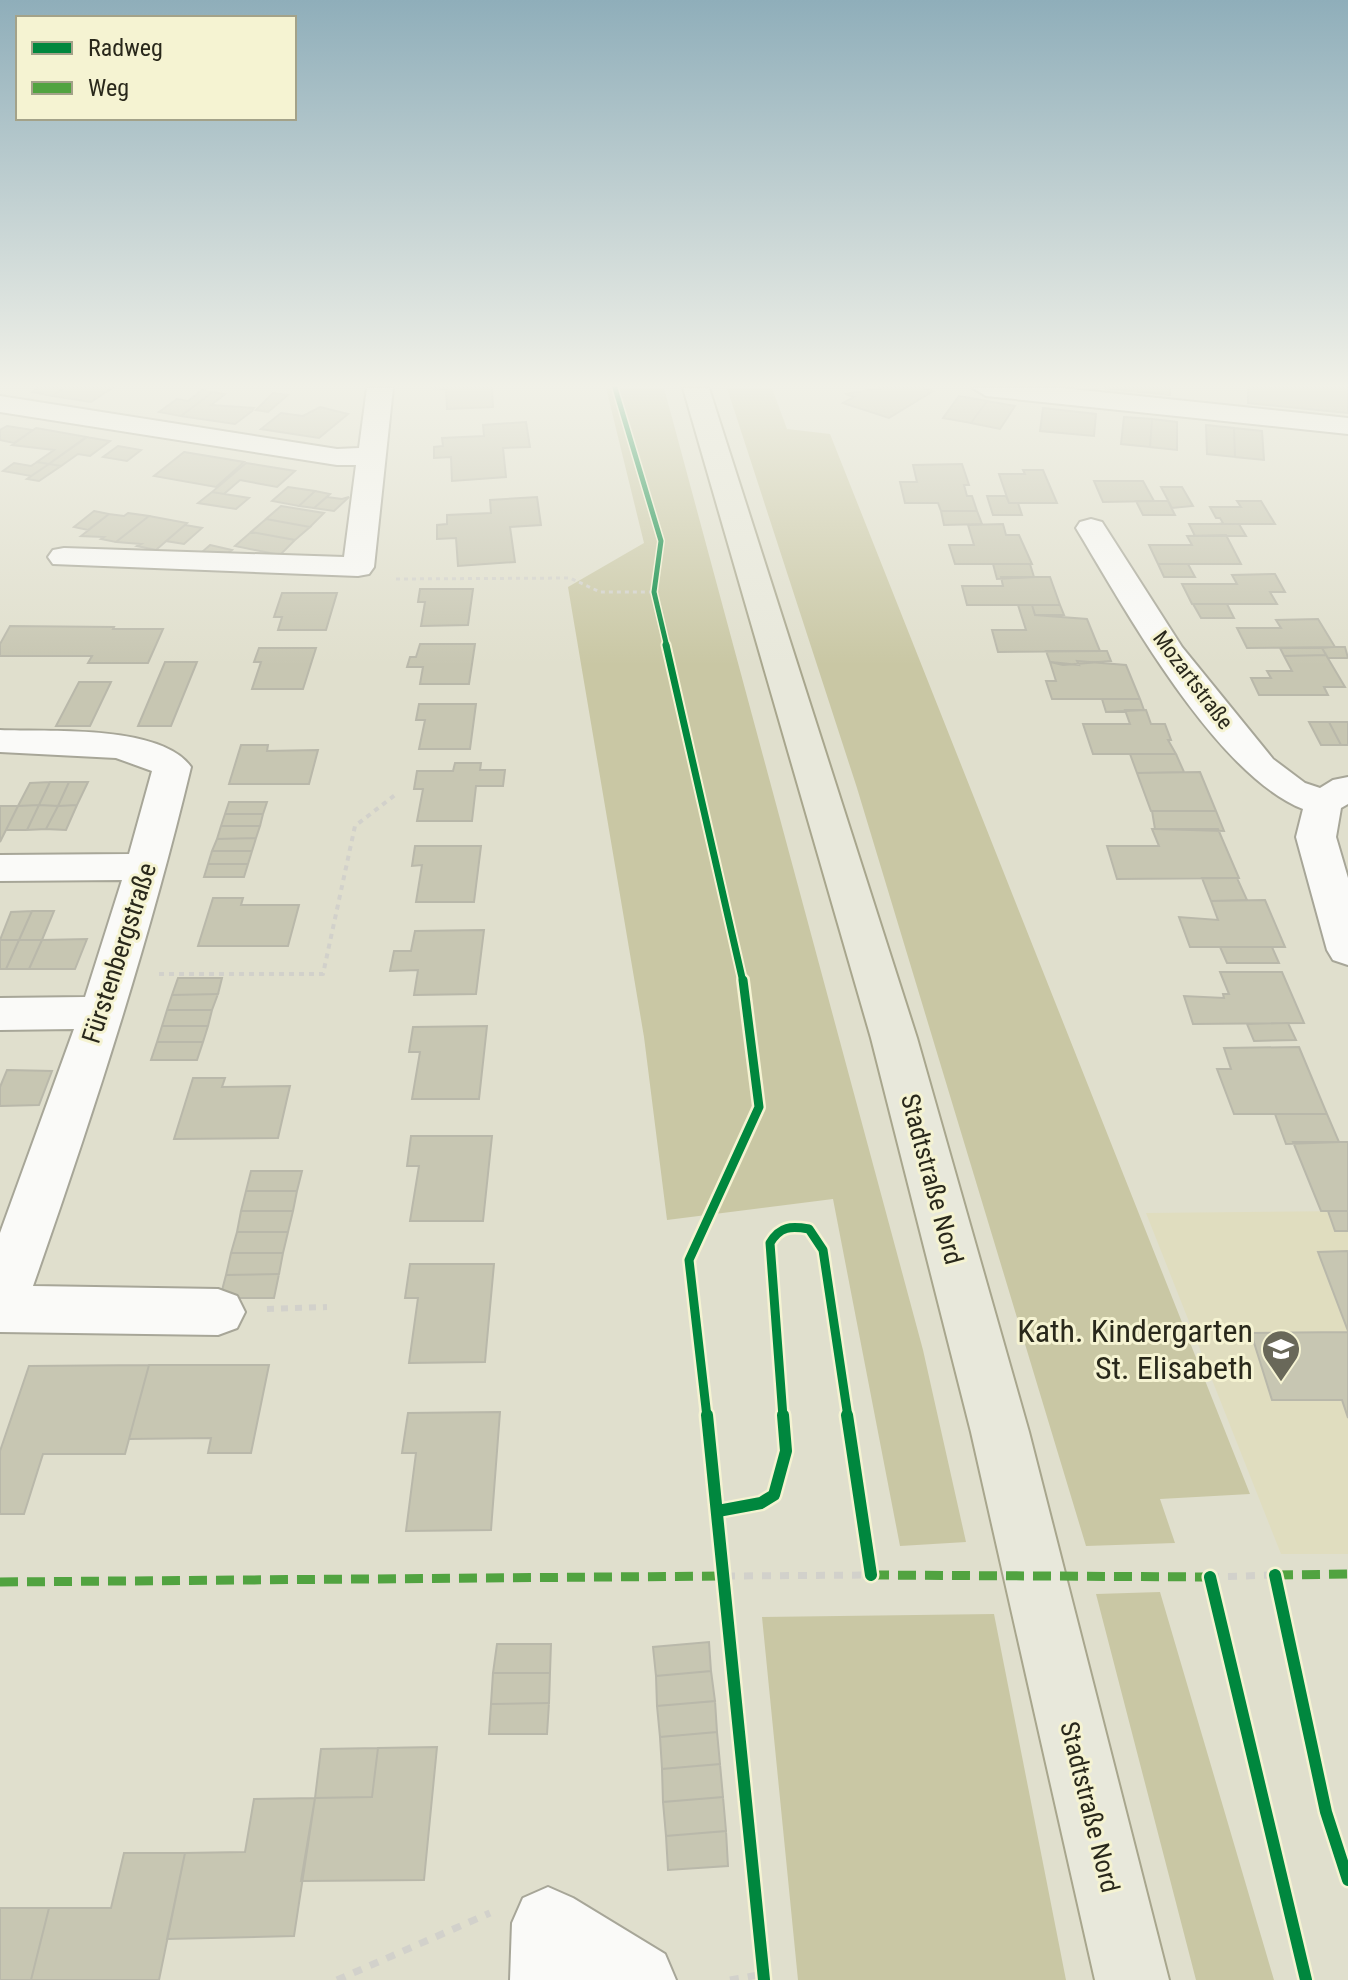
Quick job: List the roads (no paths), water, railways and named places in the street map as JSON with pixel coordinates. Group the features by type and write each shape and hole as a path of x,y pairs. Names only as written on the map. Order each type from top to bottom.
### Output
{"main road":[{"name":"Stadtstraße Nord","path":"724,480 894,1038 1000,1432 1132,1980"}],"street":[{"path":"64,557 358,567 370,480"},
{"name":"Mozartstraße","path":"1091,528 1168,652 1260,767 1292,791 1335,795 1316,837 1348,950"},
{"name":"Fürstenbergstraße","path":"0,741 135,750 160,756 172,767 148,867 0,1303"},
{"path":"0,868 148,867"},
{"path":"0,1014 107,994"},
{"path":"0,1309 218,1312"},
{"path":"547,1951 639,1980"}],"place":[{"name":"Kath. Kindergarten St. Elisabeth","path":"1281,1383"}]}
